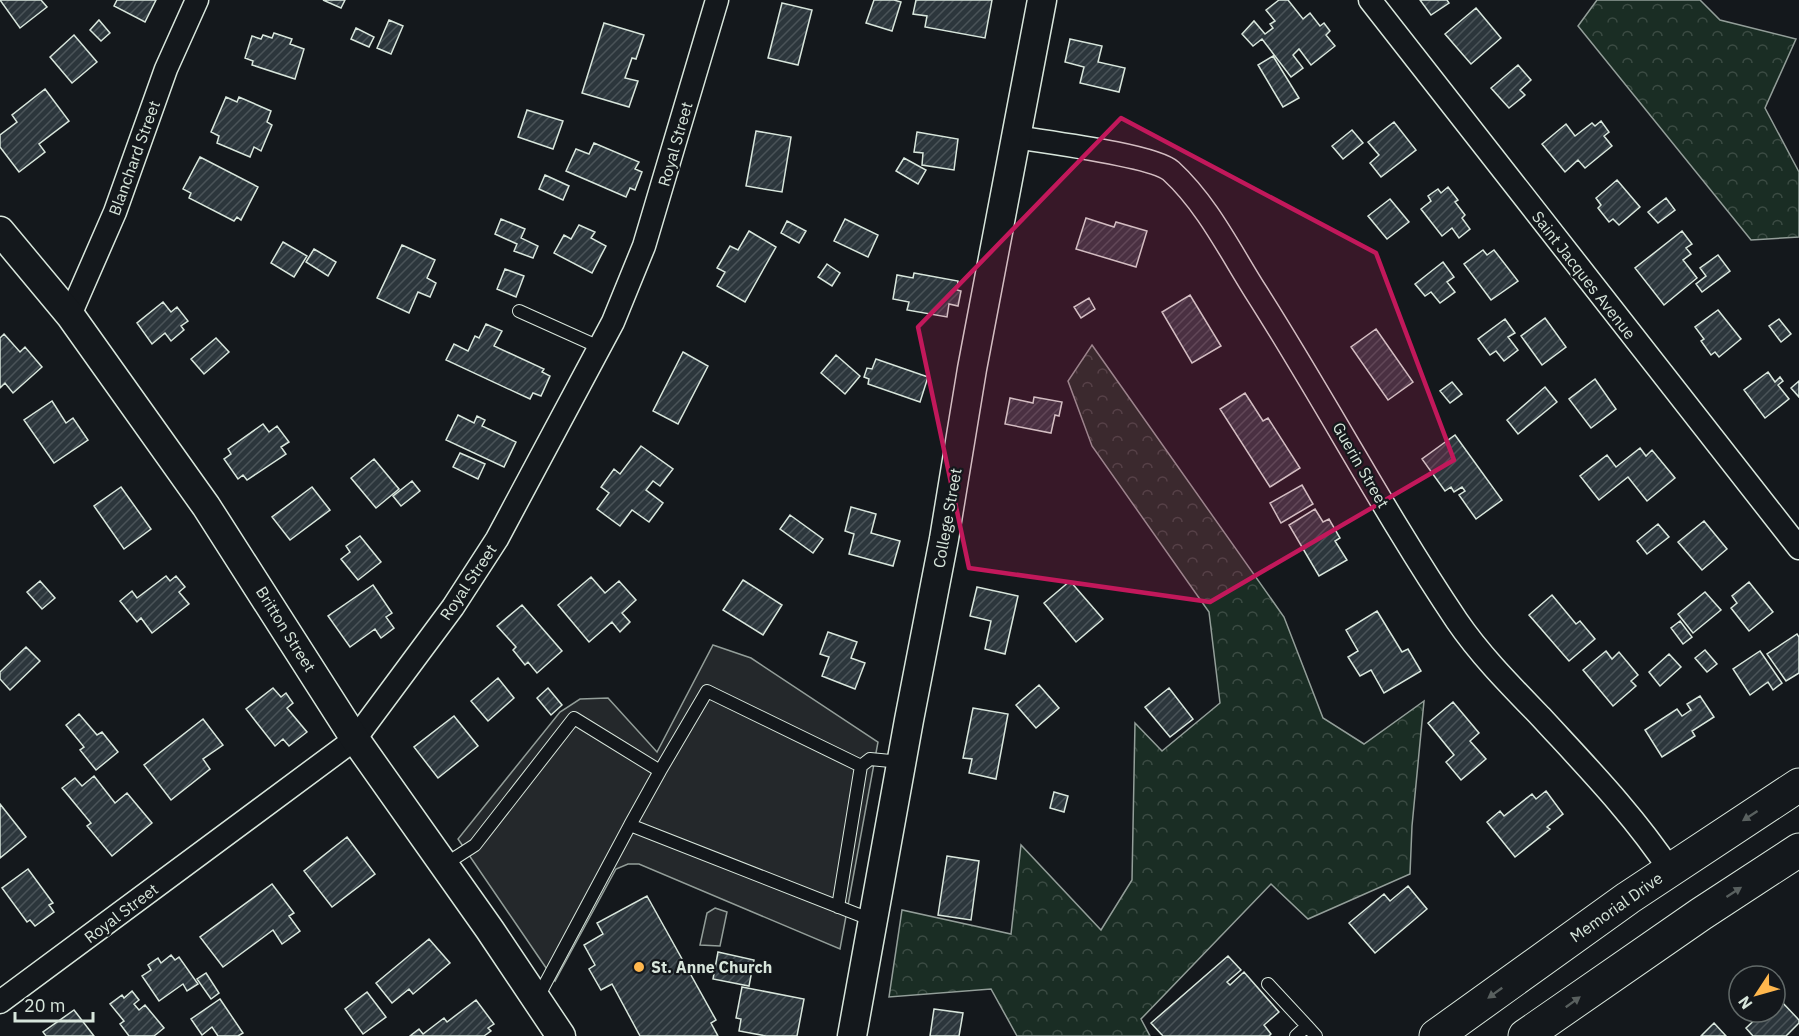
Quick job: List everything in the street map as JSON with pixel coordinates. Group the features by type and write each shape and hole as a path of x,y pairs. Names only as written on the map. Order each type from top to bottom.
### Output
{"main road":[{"name":"Memorial Drive","path":"1436,1036 1670,870 1799,784"},
{"path":"1525,1036 1652,947 1799,850"}],"street":[{"name":"Blanchard Street","path":"70,315 115,212 166,69 197,0"},
{"name":"Royal Street","path":"0,1002 355,739 453,607 497,538 534,473 613,322 644,246 717,0"},
{"name":"College Street","path":"852,1036 944,539 972,369 1042,0"},
{"name":"Saint Jacques Avenue","path":"1370,0 1799,548"},
{"name":"Guerin Street","path":"1016,137 1135,157 1168,168 1199,200 1296,355 1395,523 1458,622 1487,662 1597,779 1646,835 1670,870"},
{"name":"Britton Street","path":"0,231 70,315 206,506 355,739 561,1036"}],"lane":[{"path":"519,311 599,347"},
{"path":"536,1000 630,825 707,691 861,766"},
{"path":"444,865 475,845 574,718 660,771"},
{"path":"838,907 861,766 870,759 901,762"},
{"path":"630,825 872,920"},
{"path":"1269,984 1316,1036"},
{"path":"1296,1036 1307,1026"}],"highlighted area":[{"path":"1121,118 1376,253 1454,460 1210,602 969,568 918,327"}],"green space":[{"path":"1597,0 1700,0 1720,20 1796,39 1765,108 1799,172 1799,237 1751,240 1578,26"},
{"path":"1092,345 1284,617 1323,718 1364,744 1424,701 1412,826 1410,874 1308,919 1271,884 1141,1019 1150,1036 1017,1036 991,989 889,997 902,910 1011,934 1021,845 1101,930 1132,880 1135,723 1162,751 1220,703 1209,612 1092,446 1068,381"}],"shaded area":[{"path":"713,645 751,658 878,742 840,949 639,864 628,864 616,869 555,981 458,839 560,712 580,699 608,698 657,752"},
{"path":"715,908 727,912 720,946 700,945 707,913"}],"building":[{"path":"0,0 41,0 47,7 20,28"},
{"path":"117,0 156,0 145,22 114,6"},
{"path":"323,0 345,0 341,8"},
{"path":"874,0 901,2 892,31 866,23"},
{"path":"916,0 992,0 985,38 925,27 927,16 913,14"},
{"path":"1279,0 1288,0 1303,19 1310,13 1320,26 1324,23 1330,31 1326,35 1335,46 1311,65 1299,49 1293,55 1303,68 1291,77 1262,39 1253,46 1242,34 1254,21 1265,34 1273,28 1270,24 1275,21 1266,10"},
{"path":"1420,0 1447,0 1449,3 1431,15"},
{"path":"782,3 812,10 798,65 768,58"},
{"path":"1476,8 1501,38 1471,64 1445,34"},
{"path":"99,20 110,33 101,41 90,30"},
{"path":"389,20 403,26 391,54 377,48"},
{"path":"604,23 644,35 636,59 632,58 625,78 638,81 629,107 582,93"},
{"path":"356,28 374,37 369,47 351,39"},
{"path":"274,33 292,39 290,44 304,49 295,79 252,65 253,61 245,58 252,36 261,39 263,35 272,38"},
{"path":"74,35 97,62 72,83 50,57"},
{"path":"1070,39 1102,46 1098,62 1125,68 1119,92 1080,83 1084,67 1065,62"},
{"path":"1273,56 1299,98 1283,107 1258,65"},
{"path":"1518,65 1531,80 1520,90 1525,95 1509,108 1491,88"},
{"path":"45,89 69,121 39,144 45,152 19,172 0,147 0,135 17,122 12,115"},
{"path":"226,97 237,102 239,97 271,111 267,122 272,125 261,151 254,147 250,157 217,143 219,136 211,132"},
{"path":"527,110 563,121 553,149 518,137"},
{"path":"1601,121 1609,132 1604,136 1612,146 1585,168 1578,160 1565,172 1542,144 1566,124 1575,136 1592,123 1595,126"},
{"path":"1394,122 1416,150 1381,177 1370,163 1379,155 1368,142"},
{"path":"1352,130 1363,143 1343,159 1332,146"},
{"path":"756,131 791,137 782,192 746,186"},
{"path":"917,132 958,139 954,170 922,165 923,153 914,152"},
{"path":"594,143 639,162 635,169 642,172 635,190 630,188 626,197 566,171 576,149 589,154"},
{"path":"200,157 258,187 241,220 237,217 234,221 189,198 191,193 183,189"},
{"path":"904,158 926,170 918,184 896,171"},
{"path":"545,175 569,186 563,200 539,189"},
{"path":"1617,180 1640,207 1619,225 1613,219 1609,222 1598,208 1601,205 1596,198"},
{"path":"1448,187 1458,200 1455,202 1465,215 1462,218 1470,229 1459,238 1452,228 1442,236 1421,209 1431,201 1428,196 1438,189 1441,193"},
{"path":"1666,198 1675,210 1658,223 1648,212"},
{"path":"1390,199 1409,222 1387,239 1368,216"},
{"path":"1086,218 1114,227 1116,222 1147,231 1136,267 1076,249"},
{"path":"501,219 525,229 521,238 538,246 533,258 514,251 517,244 495,234"},
{"path":"845,219 878,235 868,257 834,241"},
{"path":"787,221 806,231 799,243 781,233"},
{"path":"579,225 595,232 591,238 606,246 592,273 554,253 564,235 571,239"},
{"path":"749,231 776,247 745,302 717,286 725,272 717,268 730,246 738,250"},
{"path":"1682,231 1692,244 1686,248 1691,254 1683,260 1697,278 1664,305 1635,268"},
{"path":"283,242 307,256 294,277 271,263"},
{"path":"402,245 435,260 427,278 436,283 430,297 418,292 409,313 377,298"},
{"path":"314,249 336,262 328,276 306,262"},
{"path":"1483,250 1487,255 1494,250 1518,281 1491,300 1464,264"},
{"path":"1718,255 1730,271 1702,292 1696,284 1706,276 1700,268"},
{"path":"1443,262 1454,277 1447,282 1455,292 1440,303 1431,292 1425,296 1415,284"},
{"path":"827,264 840,273 832,286 818,277"},
{"path":"505,269 524,276 516,297 497,289"},
{"path":"914,273 958,281 957,290 961,291 958,306 949,304 947,317 907,310 909,302 893,299 897,275 913,278"},
{"path":"1190,295 1221,346 1192,363 1162,312"},
{"path":"1089,298 1095,309 1081,318 1074,307"},
{"path":"163,302 171,312 177,307 188,321 181,326 184,330 171,341 165,333 152,344 137,323"},
{"path":"1718,310 1741,339 1719,357 1715,352 1711,355 1701,341 1704,339 1695,327"},
{"path":"1545,318 1566,347 1542,365 1521,336"},
{"path":"1505,319 1515,333 1508,337 1518,350 1504,361 1496,351 1490,355 1478,339"},
{"path":"1779,319 1791,334 1781,342 1769,326"},
{"path":"486,324 502,331 494,346 544,369 542,372 550,376 541,396 533,393 530,399 446,360 454,344 468,351 475,336 479,338"},
{"path":"1376,329 1413,382 1388,400 1351,347"},
{"path":"4,334 20,352 25,347 42,367 13,393 5,383 0,388 0,338"},
{"path":"216,338 229,352 204,374 191,359"},
{"path":"683,352 708,366 678,424 653,411"},
{"path":"836,355 860,376 845,394 821,373"},
{"path":"876,359 928,377 920,402 868,384 869,379 864,377 867,368 872,369"},
{"path":"1768,372 1775,382 1780,377 1783,381 1778,385 1789,399 1765,418 1744,390"},
{"path":"1595,379 1616,409 1591,428 1569,399"},
{"path":"1799,381 1799,397 1791,388"},
{"path":"1452,382 1462,394 1450,403 1440,391"},
{"path":"1545,387 1557,402 1518,434 1507,420"},
{"path":"1245,393 1263,421 1268,418 1300,468 1270,487 1220,409"},
{"path":"1034,397 1062,402 1059,416 1055,415 1051,433 1005,424 1010,398 1033,403"},
{"path":"52,401 66,423 73,418 88,440 54,463 24,420"},
{"path":"458,415 474,423 477,416 485,420 482,426 516,442 504,467 446,440"},
{"path":"263,424 269,432 277,426 289,442 281,447 286,454 247,480 243,475 238,479 224,459 231,454 228,449"},
{"path":"1455,435 1502,500 1476,519 1459,495 1465,491 1462,487 1454,492 1451,487 1445,491 1422,459"},
{"path":"641,446 673,469 660,486 653,481 646,490 663,503 649,522 632,510 620,526 597,509 609,493 601,487 614,469 620,474"},
{"path":"1640,448 1646,456 1652,450 1675,478 1647,501 1628,477 1599,500 1580,476 1607,455 1616,467"},
{"path":"460,453 485,464 478,479 453,467"},
{"path":"374,459 399,489 376,508 351,478"},
{"path":"412,481 420,491 401,506 393,496"},
{"path":"1302,485 1313,504 1281,523 1270,503"},
{"path":"121,487 151,529 124,549 94,506"},
{"path":"312,487 330,510 290,540 272,517"},
{"path":"851,507 876,514 871,533 900,541 893,566 849,554 854,534 845,531"},
{"path":"1315,509 1323,522 1329,519 1340,538 1335,541 1347,560 1319,576 1289,525"},
{"path":"790,515 823,539 813,553 780,529"},
{"path":"1704,521 1727,549 1702,570 1678,542"},
{"path":"1658,524 1669,537 1647,554 1637,541"},
{"path":"360,536 381,562 358,580 341,559 350,552 346,546"},
{"path":"166,576 170,581 176,576 185,587 179,592 189,604 152,633 141,618 137,622 120,601 132,591 137,598"},
{"path":"591,577 605,593 619,581 636,600 622,613 630,622 620,632 612,622 589,642 558,605"},
{"path":"743,580 782,605 763,635 723,610"},
{"path":"40,581 55,598 42,609 27,592"},
{"path":"1070,581 1103,619 1076,642 1044,603"},
{"path":"1749,582 1773,612 1749,631 1731,608 1737,603 1732,596"},
{"path":"373,585 392,613 386,617 394,628 381,638 375,629 350,647 328,616"},
{"path":"977,587 1018,596 1005,654 985,649 991,621 970,616"},
{"path":"1705,592 1721,610 1693,633 1678,614"},
{"path":"1552,595 1576,624 1580,621 1595,639 1569,661 1529,615"},
{"path":"522,605 562,651 537,673 528,662 525,665 513,650 516,647 497,626"},
{"path":"1377,611 1402,652 1408,649 1421,671 1384,693 1371,670 1360,676 1348,657 1358,651 1346,630"},
{"path":"1680,621 1692,637 1683,644 1671,628"},
{"path":"828,632 857,642 851,658 865,663 855,689 822,676 829,657 820,654"},
{"path":"1797,634 1799,637 1799,673 1786,681 1767,654"},
{"path":"26,647 40,661 10,690 0,679 0,672"},
{"path":"1705,650 1717,664 1707,672 1695,658"},
{"path":"1606,651 1612,659 1619,652 1638,675 1631,681 1636,686 1613,706 1583,670"},
{"path":"1760,651 1782,683 1773,690 1768,682 1750,695 1733,669"},
{"path":"1669,654 1681,667 1660,686 1649,672"},
{"path":"498,678 514,698 488,721 471,701"},
{"path":"1039,685 1059,708 1036,728 1016,705"},
{"path":"273,688 281,697 286,693 293,703 287,708 307,732 289,746 283,739 275,746 246,709"},
{"path":"548,688 562,705 551,715 537,698"},
{"path":"1169,688 1193,719 1170,737 1145,707"},
{"path":"1700,696 1714,717 1692,731 1695,736 1662,757 1645,730 1677,709 1682,716 1691,710 1687,704"},
{"path":"1453,702 1479,733 1470,741 1486,759 1461,780 1446,762 1454,755 1428,723"},
{"path":"973,708 1008,714 996,779 969,773 972,759 963,758"},
{"path":"79,714 97,735 102,732 118,752 96,770 80,750 84,747 66,725"},
{"path":"454,716 478,746 438,778 414,747"},
{"path":"203,719 223,745 203,759 210,769 171,800 144,765"},
{"path":"94,776 115,803 127,793 152,823 112,856 87,826 91,823 62,788 75,778 82,786"},
{"path":"1546,791 1563,814 1547,827 1550,829 1515,857 1487,822 1500,811 1504,816 1532,794 1536,799"},
{"path":"1054,792 1068,796 1064,812 1050,808"},
{"path":"0,804 26,837 0,858"},
{"path":"347,837 375,874 332,907 304,871"},
{"path":"947,856 979,861 971,920 938,915"},
{"path":"28,869 53,903 49,905 54,912 35,926 30,920 27,922 2,888"},
{"path":"272,884 294,913 289,916 300,931 282,944 273,930 223,967 200,937"},
{"path":"1408,886 1427,909 1375,953 1349,923 1384,894 1390,901"},
{"name":"St. Anne Church","path":"647,896 716,1020 711,1023 718,1036 640,1036 612,984 601,990 589,969 595,965 584,945 603,934 597,923"},
{"path":"429,939 450,963 413,994 409,989 392,1003 376,983"},
{"path":"718,952 754,960 749,986 713,979"},
{"path":"171,955 175,960 179,957 198,984 187,991 183,984 159,1001 142,976 151,970 148,965 158,958 161,963"},
{"path":"1228,956 1241,970 1227,982 1230,985 1244,972 1279,1012 1264,1025 1271,1034 1269,1036 1163,1036 1151,1023"},
{"path":"206,973 219,993 211,999 197,979"},
{"path":"742,987 804,999 797,1036 766,1036 739,1031 741,1019 736,1018"},
{"path":"132,991 139,1000 134,1004 139,1010 145,1005 164,1028 154,1036 129,1036 120,1024 124,1021 110,1004 122,995 124,998"},
{"path":"367,992 386,1017 363,1034 345,1009"},
{"path":"220,999 243,1033 238,1036 218,1036 212,1027 202,1035 191,1019"},
{"path":"476,1000 494,1024 488,1028 491,1031 484,1036 410,1036 419,1029 423,1034 444,1018 447,1022"},
{"path":"1787,1007 1799,1020 1799,1023 1786,1036 1753,1036 1746,1028 1750,1024 1787,1024"},
{"path":"934,1009 963,1013 959,1036 930,1036"},
{"path":"74,1010 94,1036 46,1036 43,1032"},
{"path":"1714,1023 1726,1036 1701,1036"}],"place":[{"name":"St. Anne Church","path":"639,967"}]}
